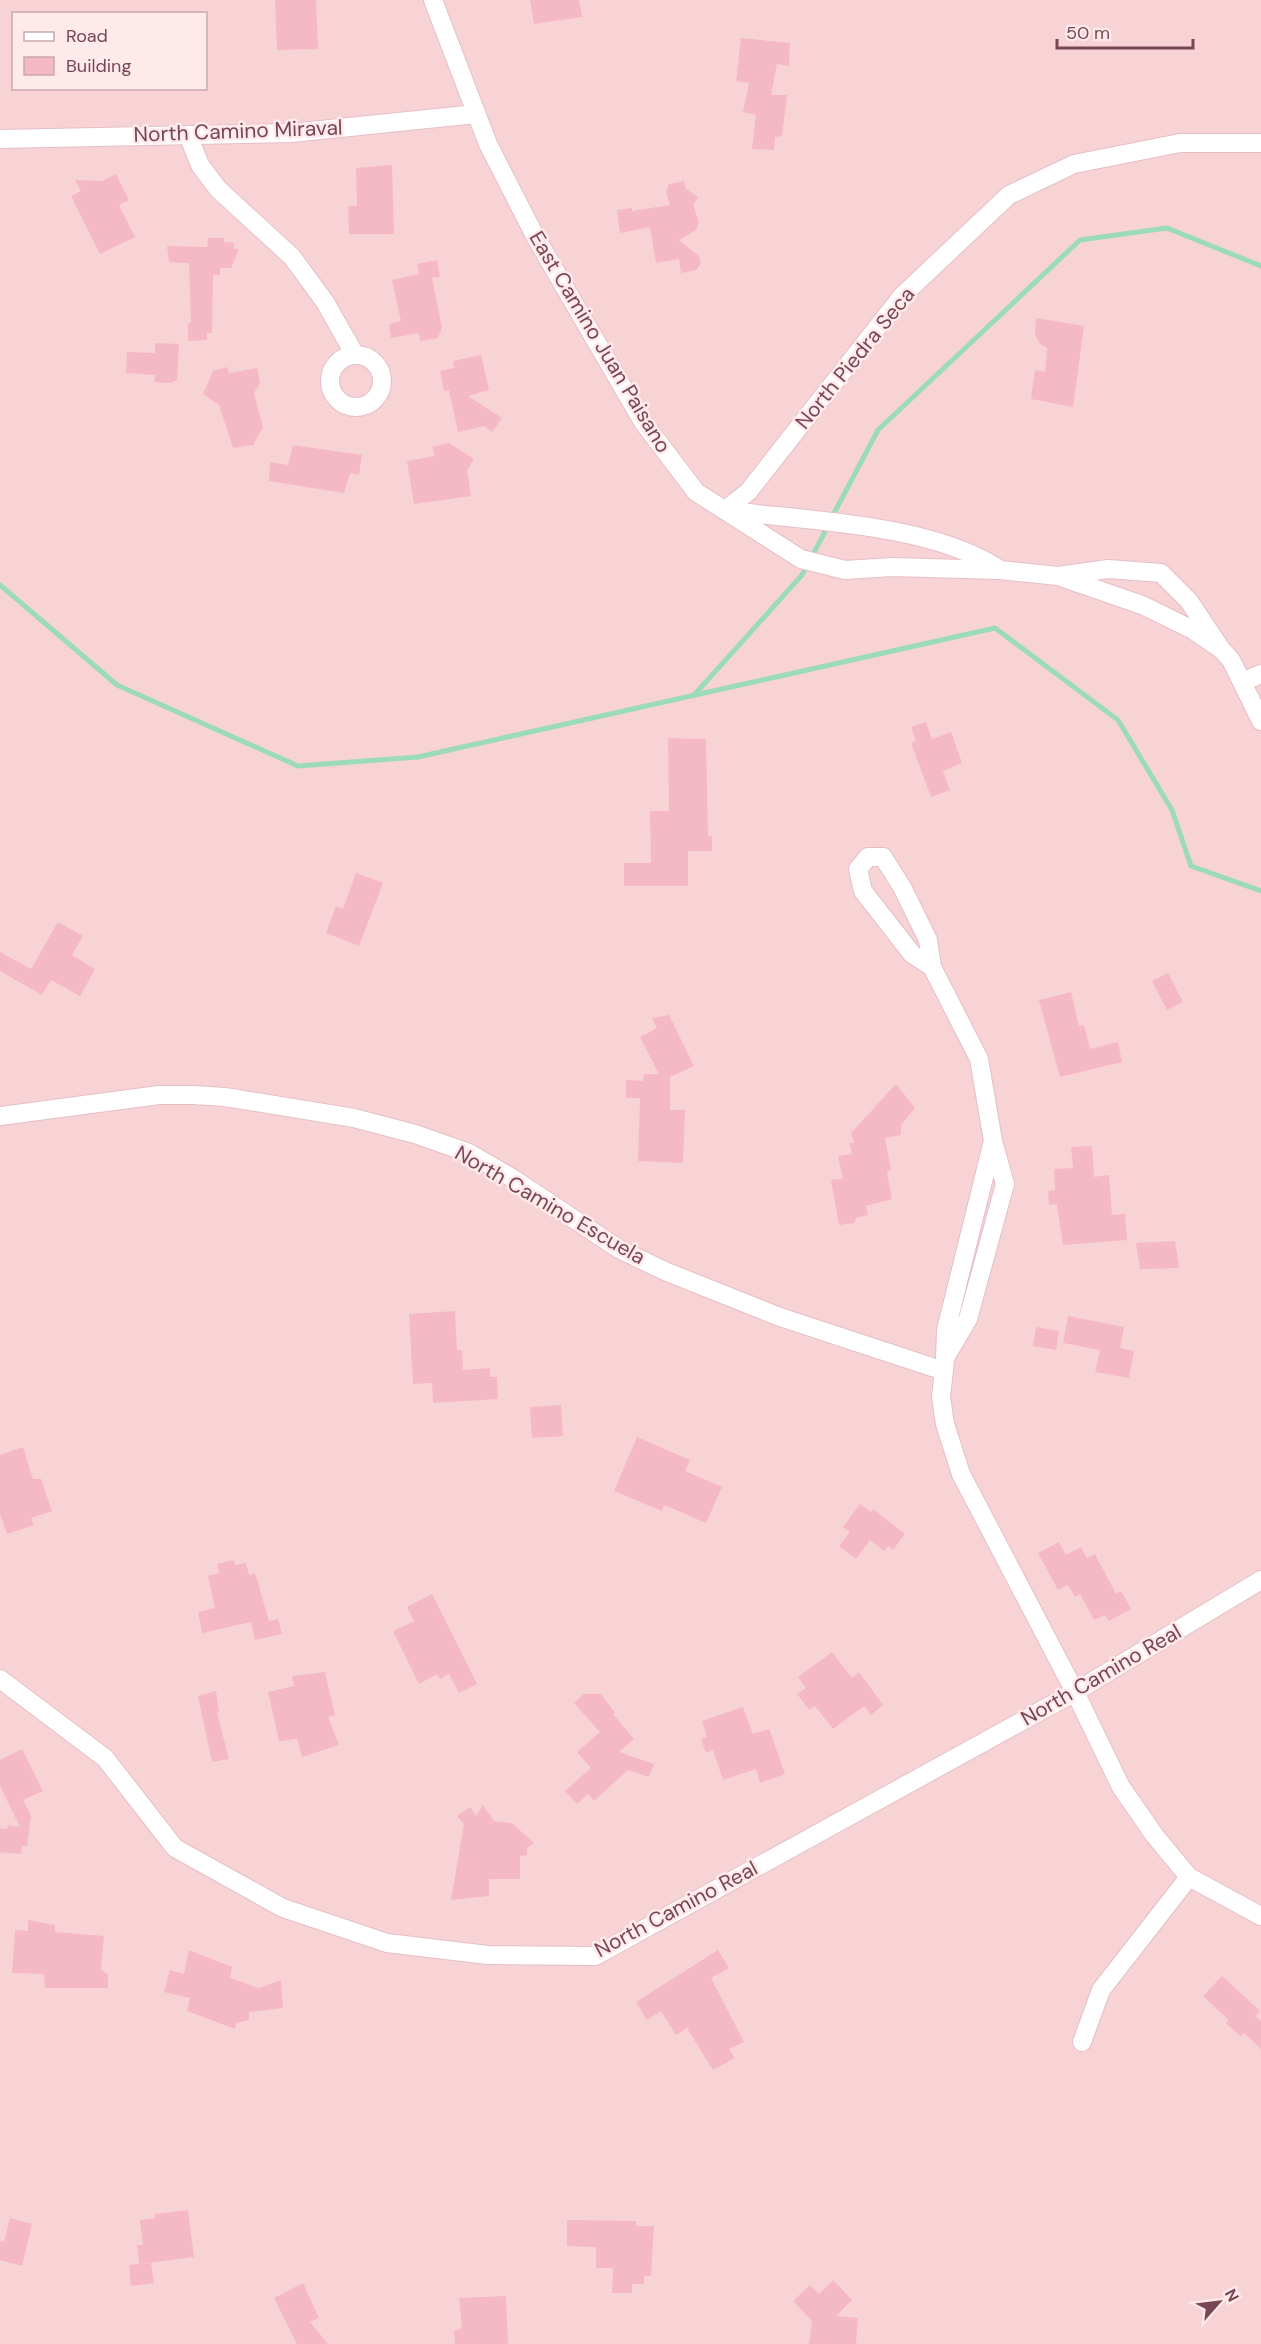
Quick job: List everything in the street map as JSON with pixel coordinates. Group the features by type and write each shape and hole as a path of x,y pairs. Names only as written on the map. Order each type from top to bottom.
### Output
{"street":[{"name":"East Camino Juan Paisano","path":"433,0 476,114 536,238 643,422 696,492 801,559 845,570 891,567 1000,570 1058,576 1142,605 1193,630 1221,649"},
{"name":"North Camino Miraval","path":"0,139 291,133 476,114"},
{"path":"188,135 200,165 218,189 292,257 326,302 355,355"},
{"name":"North Piedra Seca","path":"725,510 748,492 902,296 1009,195 1074,164 1180,143 1261,143"},
{"path":"725,510 854,524 911,536 980,556 1000,570"},
{"name":"East Camino Juan Paisano","path":"1058,576 1108,569 1161,573 1189,601 1231,660 1261,721"},
{"path":"1242,682 1261,674"},
{"path":"932,967 912,954 863,891 858,869 868,857 884,857 902,887 928,940 932,967 979,1059 993,1141 946,1330 941,1397 961,1474 1075,1692 1121,1787 1155,1836 1189,1877 1261,1916"},
{"name":"North Camino Escuela","path":"0,1116 147,1097 192,1095 225,1097 354,1118 415,1134 469,1153 512,1178 619,1249 667,1272 769,1313 945,1364"},
{"name":"North Camino Real","path":"0,1679 105,1758 174,1848 284,1908 387,1943 510,1955 595,1956 1075,1692 1261,1580"},
{"path":"1082,2042 1101,1990 1189,1877"}],"shaded area":[{"path":"0,0 1261,0 1261,2344 0,2344"}],"building":[{"path":"275,0 316,0 318,49 277,50"},
{"path":"530,0 579,0 582,17 534,24"},
{"path":"741,38 790,43 789,66 777,64 771,95 787,95 782,136 775,137 774,150 752,149 756,115 743,112 749,83 736,81"},
{"path":"392,165 394,234 349,234 348,206 357,206 356,168"},
{"path":"116,174 129,200 119,205 135,237 100,254 71,196 81,191 75,180 102,181"},
{"path":"684,181 686,189 698,197 693,205 699,222 696,230 679,240 699,256 701,263 696,270 681,273 679,259 656,263 650,227 620,233 617,210 632,208 632,211 670,205 666,192 669,184"},
{"path":"208,238 224,238 224,242 234,243 234,249 239,249 231,268 220,268 220,275 213,275 212,333 207,333 207,340 188,341 188,323 191,323 189,263 169,262 167,246 207,247"},
{"path":"437,260 440,277 432,278 442,328 438,338 420,341 419,333 391,338 389,324 401,321 392,280 419,274 417,264"},
{"path":"1036,318 1084,326 1073,407 1031,399 1035,370 1045,372 1047,348 1040,344 1035,335"},
{"path":"155,343 179,344 177,380 171,383 154,382 155,375 126,373 127,352 155,353"},
{"path":"481,355 489,390 468,396 502,418 492,432 484,426 458,432 449,390 444,391 440,371 454,368 453,361"},
{"path":"227,367 229,373 257,368 260,383 254,393 263,427 253,445 233,448 219,405 203,394 213,371"},
{"path":"449,443 474,459 467,470 471,496 414,504 407,461 435,456 432,447"},
{"path":"293,445 362,455 359,475 350,473 344,493 269,481 270,462 288,465"},
{"path":"926,722 932,739 951,732 962,763 943,771 950,790 931,797 911,743 916,741 911,727"},
{"path":"668,738 706,739 708,836 712,836 712,851 688,851 688,886 624,886 624,863 651,863 650,811 669,811"},
{"path":"356,873 383,883 359,946 326,933 336,906 343,909"},
{"path":"58,922 83,936 72,955 95,969 80,996 51,980 42,995 0,971 0,952 31,969"},
{"path":"1168,973 1183,1002 1167,1010 1152,981"},
{"path":"1071,992 1079,1026 1084,1025 1090,1049 1118,1042 1122,1062 1060,1077 1039,1000"},
{"path":"669,1015 694,1066 670,1077 670,1110 685,1110 683,1163 638,1161 640,1098 626,1098 626,1080 643,1081 644,1074 659,1074 640,1037 657,1028 652,1018"},
{"path":"896,1084 915,1108 901,1125 901,1135 885,1138 891,1170 887,1172 892,1199 866,1206 868,1215 856,1218 854,1223 839,1225 831,1180 843,1179 838,1156 852,1154 849,1143 854,1143 851,1133"},
{"path":"1092,1146 1094,1177 1109,1175 1112,1215 1125,1214 1127,1240 1063,1245 1057,1204 1049,1205 1048,1191 1055,1190 1054,1169 1073,1168 1071,1147"},
{"path":"1175,1241 1179,1268 1140,1269 1136,1243"},
{"path":"455,1311 457,1350 462,1350 463,1370 490,1368 490,1377 497,1377 498,1399 433,1403 432,1383 413,1384 409,1314"},
{"path":"1068,1316 1124,1327 1120,1348 1134,1351 1129,1378 1095,1372 1100,1350 1063,1343"},
{"path":"1036,1327 1059,1331 1056,1350 1033,1346"},
{"path":"561,1405 563,1436 532,1438 530,1407"},
{"path":"637,1437 690,1460 685,1471 722,1487 706,1523 664,1505 662,1511 614,1491"},
{"path":"23,1447 33,1479 41,1479 52,1511 31,1518 34,1525 7,1534 0,1514 0,1455"},
{"path":"860,1504 871,1512 873,1509 905,1534 893,1550 888,1546 884,1551 870,1540 856,1559 839,1546 850,1532 843,1527"},
{"path":"1059,1542 1066,1555 1081,1547 1087,1558 1095,1554 1116,1594 1121,1591 1131,1609 1109,1621 1105,1615 1094,1620 1080,1594 1075,1597 1068,1585 1058,1590 1038,1553"},
{"path":"234,1560 235,1565 246,1563 249,1575 255,1573 269,1621 278,1619 282,1634 255,1640 251,1622 202,1633 198,1612 215,1608 208,1576 219,1573 217,1564"},
{"path":"432,1594 477,1684 459,1693 449,1674 440,1679 437,1674 419,1684 393,1631 414,1621 407,1607"},
{"path":"832,1652 852,1678 859,1672 883,1705 871,1715 864,1706 833,1729 815,1706 809,1710 797,1694 806,1688 798,1677"},
{"path":"325,1672 335,1715 328,1717 339,1745 302,1757 297,1739 279,1741 268,1692 294,1686 292,1676"},
{"path":"216,1691 219,1712 217,1713 229,1759 212,1762 198,1696"},
{"path":"584,1694 601,1694 615,1713 613,1714 634,1739 619,1752 654,1764 649,1777 628,1770 594,1801 588,1794 577,1804 565,1791 591,1768 577,1752 600,1732 574,1703"},
{"path":"743,1707 753,1734 769,1729 785,1774 760,1783 756,1769 723,1780 713,1750 706,1753 701,1739 707,1737 702,1721"},
{"path":"22,1749 43,1791 23,1800 31,1816 27,1846 22,1846 21,1854 0,1852 0,1828 7,1829 8,1825 20,1827 0,1786 0,1760"},
{"path":"483,1805 494,1821 512,1823 534,1843 527,1848 527,1855 520,1856 520,1879 489,1879 489,1896 451,1900 464,1824 457,1816 470,1807 476,1816"},
{"path":"28,1920 55,1925 55,1932 104,1936 101,1970 108,1974 108,1988 45,1988 44,1974 12,1973 15,1930 28,1931"},
{"path":"189,1950 232,1967 230,1978 259,1988 281,1980 283,2008 249,2012 249,2020 236,2023 235,2029 187,2011 190,1998 164,1992 170,1970 184,1974"},
{"path":"718,1950 729,1968 711,1978 744,2042 729,2049 735,2058 713,2070 687,2028 676,2035 661,2011 647,2020 636,2002"},
{"path":"1222,1976 1260,2011 1255,2016 1261,2021 1261,2049 1244,2033 1241,2037 1226,2023 1229,2020 1203,1996"},
{"path":"188,2210 194,2257 139,2264 137,2245 143,2245 140,2220 155,2218 155,2214"},
{"path":"10,2218 32,2224 22,2266 0,2260 0,2241 4,2242"},
{"path":"567,2220 636,2221 636,2226 654,2226 651,2276 644,2276 644,2284 632,2284 632,2293 612,2293 613,2268 596,2268 596,2247 567,2246"},
{"path":"151,2263 154,2283 131,2286 129,2265"},
{"path":"833,2280 852,2300 836,2316 858,2318 856,2344 809,2344 812,2321 793,2301 810,2285 819,2294"},
{"path":"303,2283 319,2318 310,2322 328,2344 297,2344 274,2298"},
{"path":"506,2296 508,2344 455,2344 454,2331 462,2328 459,2298"}],"waterway":[{"path":"832,517 878,430 1080,240 1167,228 1261,266"},
{"path":"695,694 802,575 828,526"},
{"path":"0,585 117,685 298,766 418,757 995,628 1118,720 1172,810 1191,866 1261,891"}]}
